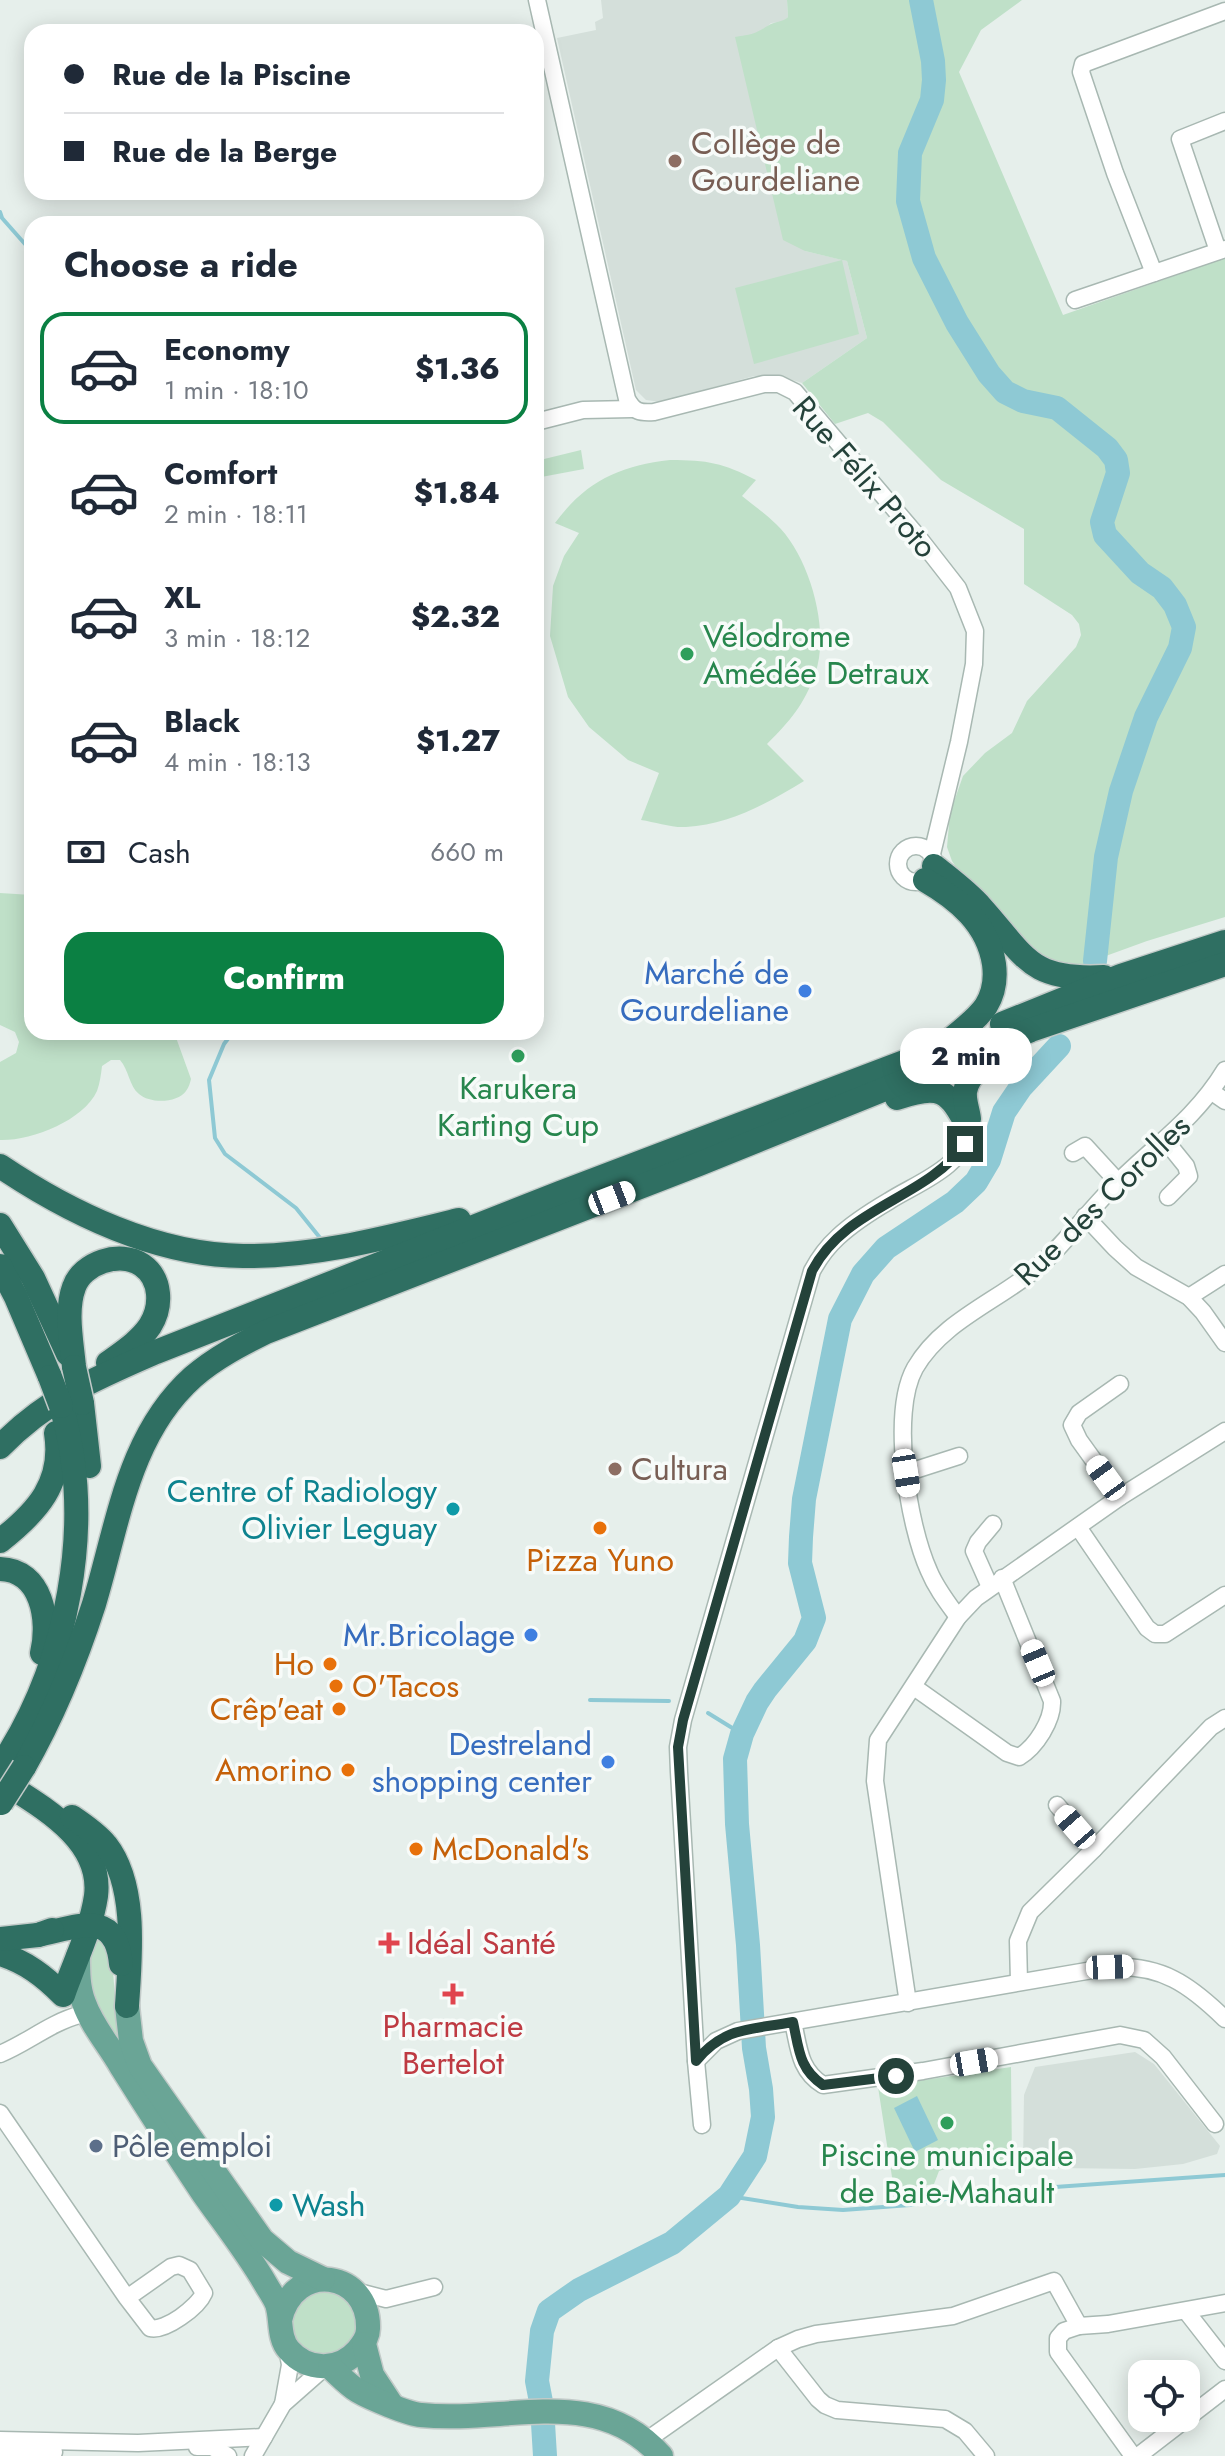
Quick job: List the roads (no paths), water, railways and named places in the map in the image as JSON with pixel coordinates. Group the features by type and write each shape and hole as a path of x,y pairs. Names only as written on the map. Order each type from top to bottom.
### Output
{"highway":[{"path":"930,866 980,906 1008,941 1037,968 1056,975 1081,978 1121,976"},
{"path":"930,866 949,894 984,931 992,949 996,975 992,995 984,1009 938,1050"},
{"path":"1,1447 33,1416 156,1352 938,1050 1121,976 1225,942"},
{"path":"4,1782 61,1689 93,1607 138,1455 160,1416 192,1377 219,1357 266,1332 699,1164 1031,1030 1161,985 1225,967"},
{"path":"969,1129 965,1094 976,1071 998,1053 1054,1031 1105,1004"},
{"path":"699,1164 917,1091 934,1090 949,1097 969,1129"},
{"path":"0,1166 36,1189 110,1225 152,1241 195,1251 241,1256 291,1254 339,1246 544,1200"},
{"path":"0,1225 33,1278 68,1396 92,1494 87,1571 79,1624 61,1689"},
{"path":"0,1541 37,1508 54,1475 68,1396 130,1347 149,1327 159,1298 154,1278 141,1264 117,1259 102,1261 82,1273 70,1301 68,1396 77,1513 68,1590 59,1636 43,1685 4,1782"},
{"path":"0,1266 31,1329 48,1380 68,1396"},
{"path":"0,1569 11,1570 31,1583 41,1599 46,1628 38,1668 4,1782"},
{"path":"0,1954 42,1975 63,1995 89,1925 96,1889 87,1850 75,1836 4,1782"},
{"path":"4,1782 86,1826 113,1856 128,1908 130,1959 127,2006"},
{"path":"38,1935 65,1924 82,1908 91,1887 93,1869"},
{"path":"0,1939 89,1925 107,1929 117,1943 127,2006"}],"main road":[{"path":"78,1953 79,1983 87,2012 153,2117"},
{"path":"63,1995 153,2117 261,2275 276,2303 287,2347 301,2360 327,2367 359,2391 420,2415 564,2412 604,2417 621,2423 654,2448"},
{"path":"127,2006 131,2041 140,2066 252,2227 281,2257 323,2279 337,2281 355,2291 363,2304 368,2330 364,2344 353,2356 327,2367"},
{"path":"280,2320 289,2296 309,2282 323,2279"},
{"path":"364,2344 372,2375 391,2404"}],"street":[{"path":"537,0 539,24"},
{"path":"1154,273 1115,173 1081,72 1083,64 1225,11"},
{"path":"544,56 627,399 632,409"},
{"path":"1075,300 1221,250 1180,139 1225,121"},
{"name":"Rue Félix Proto","path":"544,420 583,410 654,412 764,384 779,384 807,402 958,588 975,631 974,664 943,801"},
{"path":"916,845 943,801"},
{"path":"930,866 922,846 905,849 898,860 899,870 910,881 930,866 943,801"},
{"name":"Rue des Corolles","path":"958,1617 928,1570 915,1531 906,1473 903,1422 906,1389 915,1369 960,1320 1035,1269 1118,1182 1218,1096 1225,1070"},
{"path":"702,2125 679,1772 680,1738 812,1271 831,1243 851,1226 942,1169 965,1144 969,1129"},
{"path":"1165,1140 1186,1166 1189,1176 1168,1197"},
{"path":"1073,1153 1085,1146 1118,1182"},
{"path":"1085,1216 1136,1267 1189,1297 1225,1343"},
{"path":"1189,1297 1225,1274"},
{"path":"1120,1384 1079,1413 1072,1425 1079,1440 1120,1497"},
{"path":"908,2003 875,1781 878,1740 958,1617 996,1582 1120,1497 1225,1431"},
{"path":"906,1473 959,1456"},
{"path":"914,1687 1007,1753 1019,1757 1030,1749 1049,1720 1052,1701 996,1582 974,1551 993,1524"},
{"path":"1078,1527 1147,1628 1155,1634 1165,1634 1225,1595"},
{"path":"1019,1982 1018,1941 1030,1912 1211,1727 1225,1718"},
{"path":"1057,1805 1094,1849"},
{"path":"696,2061 716,2041 738,2031 1110,1967 1143,1969 1179,1980 1225,2019"},
{"path":"39,2035 54,2015 63,1995"},
{"path":"0,2054 57,2023 79,2015"},
{"path":"793,2022 804,2067 812,2078 823,2085 923,2071 1120,2035 1144,2040 1163,2057 1215,2124"},
{"path":"0,2113 127,2298 143,2320 155,2330 166,2327 199,2302 204,2293 190,2270 179,2265 171,2267 127,2298"},
{"path":"654,2448 778,2348 798,2339 953,2316 1054,2281 1079,2326"},
{"path":"355,2291 386,2299 434,2287"},
{"path":"1225,2303 1108,2324 1079,2326 1064,2331 1058,2338 1058,2352 1135,2456 1225,2389"},
{"path":"1186,2311 1225,2361"},
{"path":"253,2456 283,2404 290,2365 287,2347"},
{"path":"778,2348 825,2405 837,2410 945,2419 965,2431 986,2456"},
{"path":"283,2404 327,2367"},
{"path":"70,2450 138,2443 264,2437"},
{"path":"1,2448 212,2447 228,2456"}],"water":[{"path":"917,2096 938,2140 915,2152 894,2108"}],"waterway":[{"path":"921,0 934,80 932,100 910,153 908,201 924,258 957,323 989,374 1005,392 1023,401 1057,408 1107,448 1116,460 1118,473 1102,522 1105,535 1140,573 1162,588 1175,605 1184,627 1180,648 1146,717 1121,791 1106,857 1095,961"},
{"path":"0,212 24,243"},
{"path":"227,1040 209,1080 215,1138 225,1154 296,1208 321,1239"},
{"path":"545,2456 537,2381 542,2331 549,2311 579,2290 672,2243 729,2196 755,2156 763,2117 754,2048 735,1759 742,1734 757,1702 805,1641 814,1618 800,1563 804,1499 840,1319 863,1274 886,1248 955,1202 976,1182 989,1160 1004,1112 1021,1087 1059,1046"},
{"path":"590,1700 669,1701"},
{"path":"708,1713 742,1734"},
{"path":"729,2196 798,2207 843,2210 910,2205 986,2192 1225,2175"}],"place":[{"name":"Collège de Gourdeliane","path":"675,161"},
{"name":"Vélodrome Amédée Detraux","path":"687,654"},
{"name":"Marché de Gourdeliane","path":"805,991"},
{"name":"Karukera Karting Cup","path":"518,1056"},
{"name":"Cultura","path":"615,1469"},
{"name":"Centre of Radiology Olivier Leguay","path":"453,1509"},
{"name":"Pizza Yuno","path":"600,1528"},
{"name":"Mr.Bricolage","path":"531,1635"},
{"name":"Ho","path":"330,1664"},
{"name":"O'Tacos","path":"336,1686"},
{"name":"Crêp'eat","path":"339,1709"},
{"name":"Destreland shopping center","path":"608,1762"},
{"name":"Amorino","path":"348,1770"},
{"name":"McDonald's","path":"416,1849"},
{"name":"Idéal Santé","path":"389,1943"},
{"name":"Pharmacie Bertelot","path":"453,1994"},
{"name":"Piscine municipale de Baie-Mahault","path":"947,2123"},
{"name":"Pôle emploi","path":"96,2146"},
{"name":"Wash","path":"276,2205"}]}
